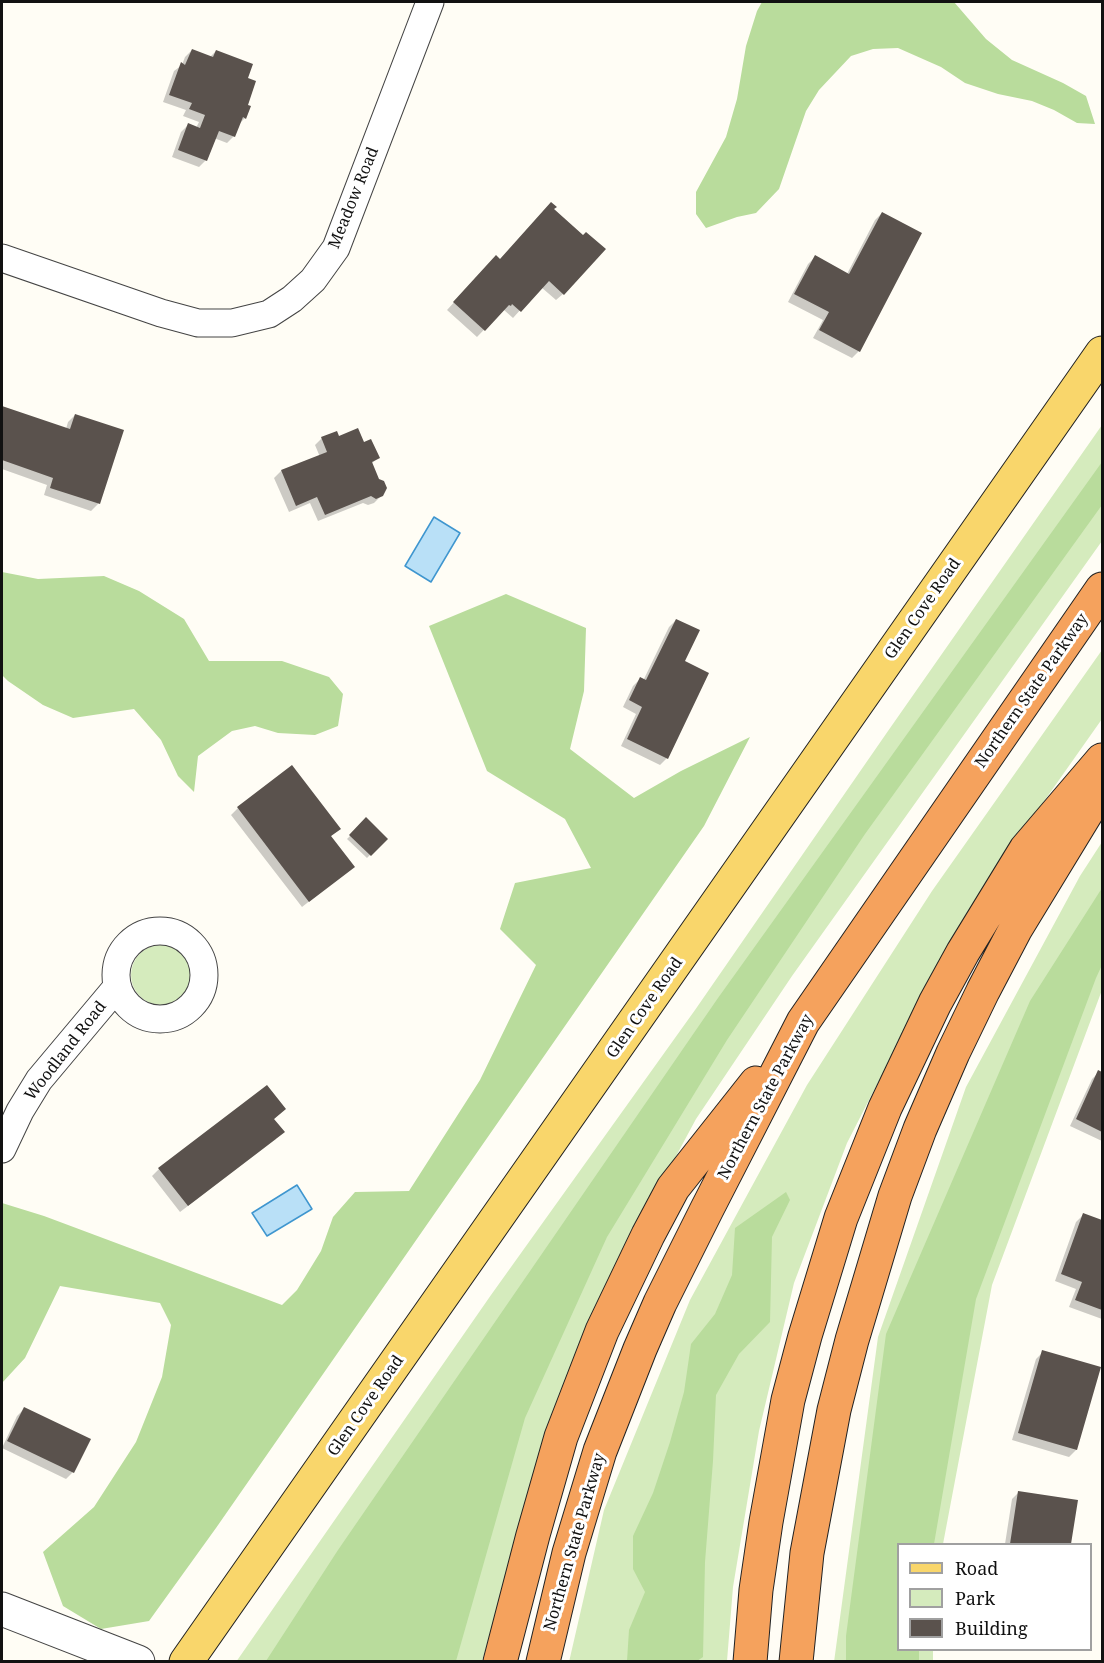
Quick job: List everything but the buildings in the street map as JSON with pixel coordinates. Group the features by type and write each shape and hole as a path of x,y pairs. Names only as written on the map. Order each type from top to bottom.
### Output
{"highway":[{"name":"Northern State Parkway","path":"543,1662 567,1562 600,1451 635,1360 669,1284 803,1022 1102,589"},
{"path":"750,1662 762,1545 788,1400 841,1218 885,1108 935,1003 963,952 1026,849 1102,760"},
{"path":"796,1662 807,1554 834,1410 852,1340 896,1196 920,1130 983,991 1015,930 1102,787"},
{"path":"500,1662 561,1437 602,1331 624,1284 673,1188 803,1022"}],"main road":[{"name":"Glen Cove Road","path":"186,1662 1102,353"}],"street":[{"name":"Meadow Road","path":"2,258 161,313 198,323 232,323 269,314 292,299 313,280 336,248 430,2"},
{"name":"Woodland Road","path":"2,1149 20,1111 39,1080 117,987"},
{"path":"2,1609 138,1662"}],"green space":[{"path":"762,2 954,2 986,39 1012,60 1086,96 1095,124 1077,123 1032,101 998,94 965,83 941,67 898,48 873,49 851,56 819,90 806,111 779,189 756,213 706,228 696,214 696,192 726,137 737,99 746,46"},
{"path":"1102,425 1102,541 792,976 696,1119 625,1251 553,1417 482,1661 236,1662 491,1295 695,1010"},
{"path":"1102,462 1102,505 865,834 727,1040 607,1237 525,1418 456,1661 266,1661 338,1550 718,998"},
{"path":"2,572 38,579 104,576 139,591 184,619 209,661 282,661 329,677 343,694 338,726 315,735 278,733 255,726 232,731 198,756 194,792 178,776 161,740 134,709 73,718 43,705 2,675"},
{"path":"506,594 586,628 584,691 570,749 634,798 681,771 750,737 704,826 149,1621 101,1629 63,1606 43,1552 94,1507 136,1442 162,1377 171,1325 160,1303 60,1286 25,1358 2,1383 2,1203 44,1216 282,1305 297,1290 321,1251 333,1217 355,1192 409,1191 480,1080 536,965 500,929 515,883 591,868 565,819 487,771 429,626"},
{"path":"1102,650 1102,719 980,892 914,1012 847,1143 794,1283 759,1431 733,1587 727,1661 569,1662 604,1510 690,1300 807,1085 932,891"},
{"path":"1102,842 1102,990 992,1285 943,1543 897,1543 897,1651 933,1651 933,1661 834,1662 878,1337 966,1087 1080,876"},
{"path":"1102,888 1102,965 976,1299 934,1543 897,1543 897,1651 919,1651 919,1661 846,1661 846,1636 886,1334 1030,1001"},
{"path":"161,945 178,950 186,958 191,975 186,992 178,1000 161,1005 144,1000 136,992 131,975 136,958 144,950"},
{"path":"786,1192 790,1200 772,1237 770,1322 739,1354 716,1395 705,1562 703,1657 697,1661 627,1661 629,1630 645,1592 633,1569 633,1536 653,1493 670,1442 684,1392 691,1344 715,1314 732,1275 735,1228"}],"water":[{"path":"434,517 460,533 431,582 405,566"},
{"path":"297,1185 312,1209 267,1236 252,1213"}]}
